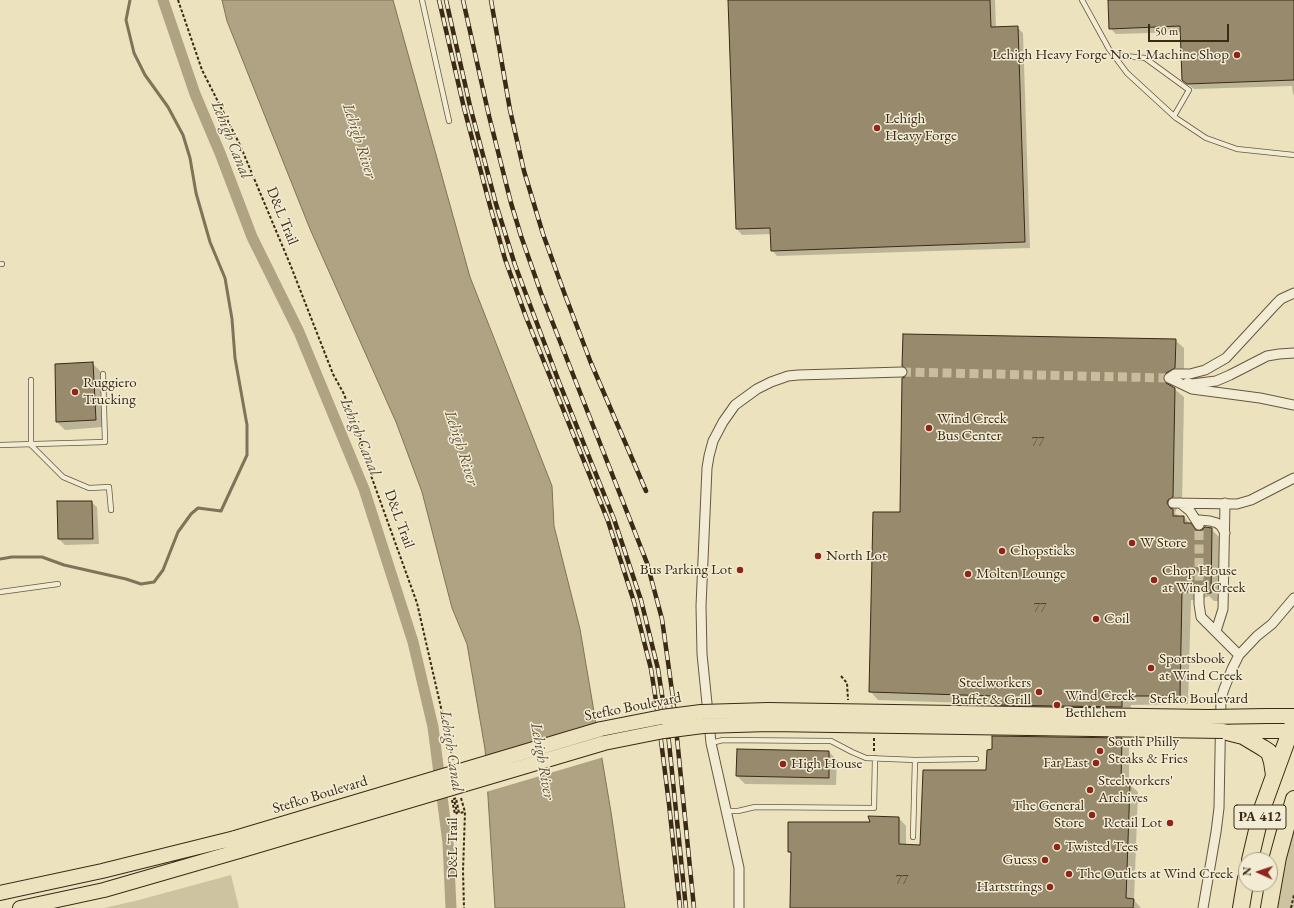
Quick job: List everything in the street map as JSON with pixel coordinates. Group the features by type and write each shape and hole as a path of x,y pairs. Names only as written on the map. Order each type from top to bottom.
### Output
{"highway":[{"name":"PA 412","path":"1252,852 1262,809 1293,728"},
{"path":"1224,731 1243,736 1269,752 1274,775"},
{"name":"PA 412","path":"1269,908 1278,857 1294,799"},
{"path":"1241,908 1244,892"}],"main road":[{"name":"Stefko Boulevard","path":"20,908 104,890 237,844 601,729 662,717 701,712 768,710 1208,717 1294,716"},
{"name":"Stefko Boulevard","path":"0,893 237,844 604,742 664,731 703,726 727,724 769,724 1224,731 1267,731 1293,728"}],"street":[{"path":"1175,378 1205,370 1226,358 1278,302 1294,293"},
{"path":"1175,378 1192,384 1216,381 1267,356 1294,353"},
{"path":"738,908 739,868 710,744 702,654 701,606 708,456 713,441 723,422 735,405 744,397 771,382 788,376 827,373 902,372"},
{"path":"1175,378 1192,389 1260,398 1294,405"},
{"path":"1199,523 1190,511 1177,503 1237,504 1251,500 1294,478"},
{"path":"1199,503 1199,523"},
{"path":"1216,632 1223,609 1225,504"},
{"path":"1199,523 1210,521 1217,523 1222,526 1224,533"},
{"path":"1199,594 1199,604 1202,617 1239,655"},
{"path":"1203,908 1219,808 1221,699 1227,679 1239,655 1257,636 1272,624 1294,598"}],"lane":[{"path":"422,0 449,121"},
{"path":"1082,0 1114,55 1127,73 1174,116 1206,138 1237,149 1294,155"},
{"path":"1114,55 1145,58 1189,90 1174,116"},
{"path":"0,445 105,442 103,374"},
{"path":"31,380 31,445 63,477 89,488 110,487 112,510"},
{"path":"0,592 58,584"},
{"path":"710,744 723,740 831,741 866,758 915,760 976,759"},
{"path":"726,811 738,811 756,807 874,808 875,758"},
{"path":"913,837 915,760"}],"path":[{"name":"D&L Trail","path":"178,0 202,70 240,145 296,278 333,374 344,394 355,424 369,470 417,603 453,762"},
{"path":"841,676 847,683 849,702"},
{"name":"D&L Trail","path":"460,791 465,812 463,871 464,908"},
{"path":"451,797 455,814 457,813 454,799 456,798 459,813 465,812"},
{"path":"1291,908 1294,895"}],"shaded area":[{"path":"1294,828 1294,908 1276,908 1278,890"},
{"path":"231,875 239,908 104,908 135,901"}],"water":[{"name":"Lehigh River","path":"222,0 393,0 470,277 552,486 554,526 580,629 611,812 625,908 495,908 485,749 467,644 452,608 422,492 396,422 310,229 227,21"}],"pier":[{"path":"598,722 604,757 486,792 484,756"}],"building":[{"name":"Lehigh Heavy Forge","path":"728,0 990,0 991,27 1018,26 1025,242 771,251 770,228 736,229"},
{"name":"Lehigh Heavy Forge No. 1 Machine Shop","path":"1108,0 1294,0 1294,80 1187,84 1182,80 1180,26 1109,29"},
{"path":"903,334 1176,339 1175,368 1166,373 1163,378 1166,383 1175,388 1173,497 1168,500 1167,503 1170,508 1173,509 1173,516 1184,516 1184,523 1191,523 1196,530 1202,530 1205,527 1212,528 1211,593 1205,593 1199,588 1193,592 1182,592 1180,696 1122,696 1122,707 993,705 993,696 869,692 873,512 900,512 902,378 905,377 908,372 907,369 902,366"},
{"name":"Ruggiero Trucking","path":"93,362 96,420 56,422 55,364"},
{"path":"57,501 92,501 93,539 58,539"},
{"path":"992,736 1122,738 1121,782 1130,784 1126,898 1134,899 1133,908 790,908 791,852 788,852 788,822 870,822 868,816 899,817 899,844 920,845 923,770 986,770 987,750 992,749"},
{"name":"High House","path":"737,749 829,751 829,778 736,776"}],"waterway":[{"path":"0,559 12,557 42,557 64,565 126,579 141,584 154,582 163,570 178,532 191,514 198,508 221,511 247,455 247,425 235,358 232,319 225,278 210,242 196,193 190,158 183,135 168,107 145,75 134,53 126,20 130,0"},
{"name":"Lehigh Canal","path":"163,0 195,94 220,153 252,237 299,332 364,489 413,642 433,727 448,843 451,908"}],"tunnel":[{"path":"902,372 1169,378"},
{"path":"1199,525 1199,594"}],"railway":[{"path":"439,0 464,108 505,259 526,317 608,521 634,602 651,669 656,701 680,908"},
{"path":"446,0 470,106 496,204 515,265 559,382 614,519 641,600 658,669 668,733 686,908"},
{"path":"463,0 489,116 521,236 541,293 647,563 662,619 673,698 694,908"},
{"path":"491,0 510,110 524,171 543,234 591,363 646,491"}],"place":[{"name":"Lehigh Heavy Forge No. 1 Machine Shop","path":"1237,55"},
{"name":"Lehigh Heavy Forge","path":"877,128"},
{"name":"Ruggiero Trucking","path":"75,392"},
{"name":"Wind Creek Bus Center","path":"929,428"},
{"name":"W Store","path":"1132,543"},
{"name":"Chopsticks","path":"1002,551"},
{"name":"North Lot","path":"818,556"},
{"name":"Bus Parking Lot","path":"740,570"},
{"name":"Molten Lounge","path":"968,574"},
{"name":"Chop House at Wind Creek","path":"1154,580"},
{"name":"Coil","path":"1096,619"},
{"name":"Sportsbook at Wind Creek","path":"1151,668"},
{"name":"Steelworkers Buffet & Grill","path":"1039,692"},
{"name":"Wind Creek Bethlehem","path":"1057,705"},
{"name":"South Philly Steaks & Fries","path":"1100,751"},
{"name":"Far East","path":"1096,763"},
{"name":"High House","path":"783,764"},
{"name":"Steelworkers' Archives","path":"1090,790"},
{"name":"The General Store","path":"1092,815"},
{"name":"Retail Lot","path":"1170,823"},
{"name":"Twisted Tees","path":"1057,847"},
{"name":"Guess","path":"1045,860"},
{"name":"The Outlets at Wind Creek","path":"1069,874"},
{"name":"Hartstrings","path":"1050,887"}]}
